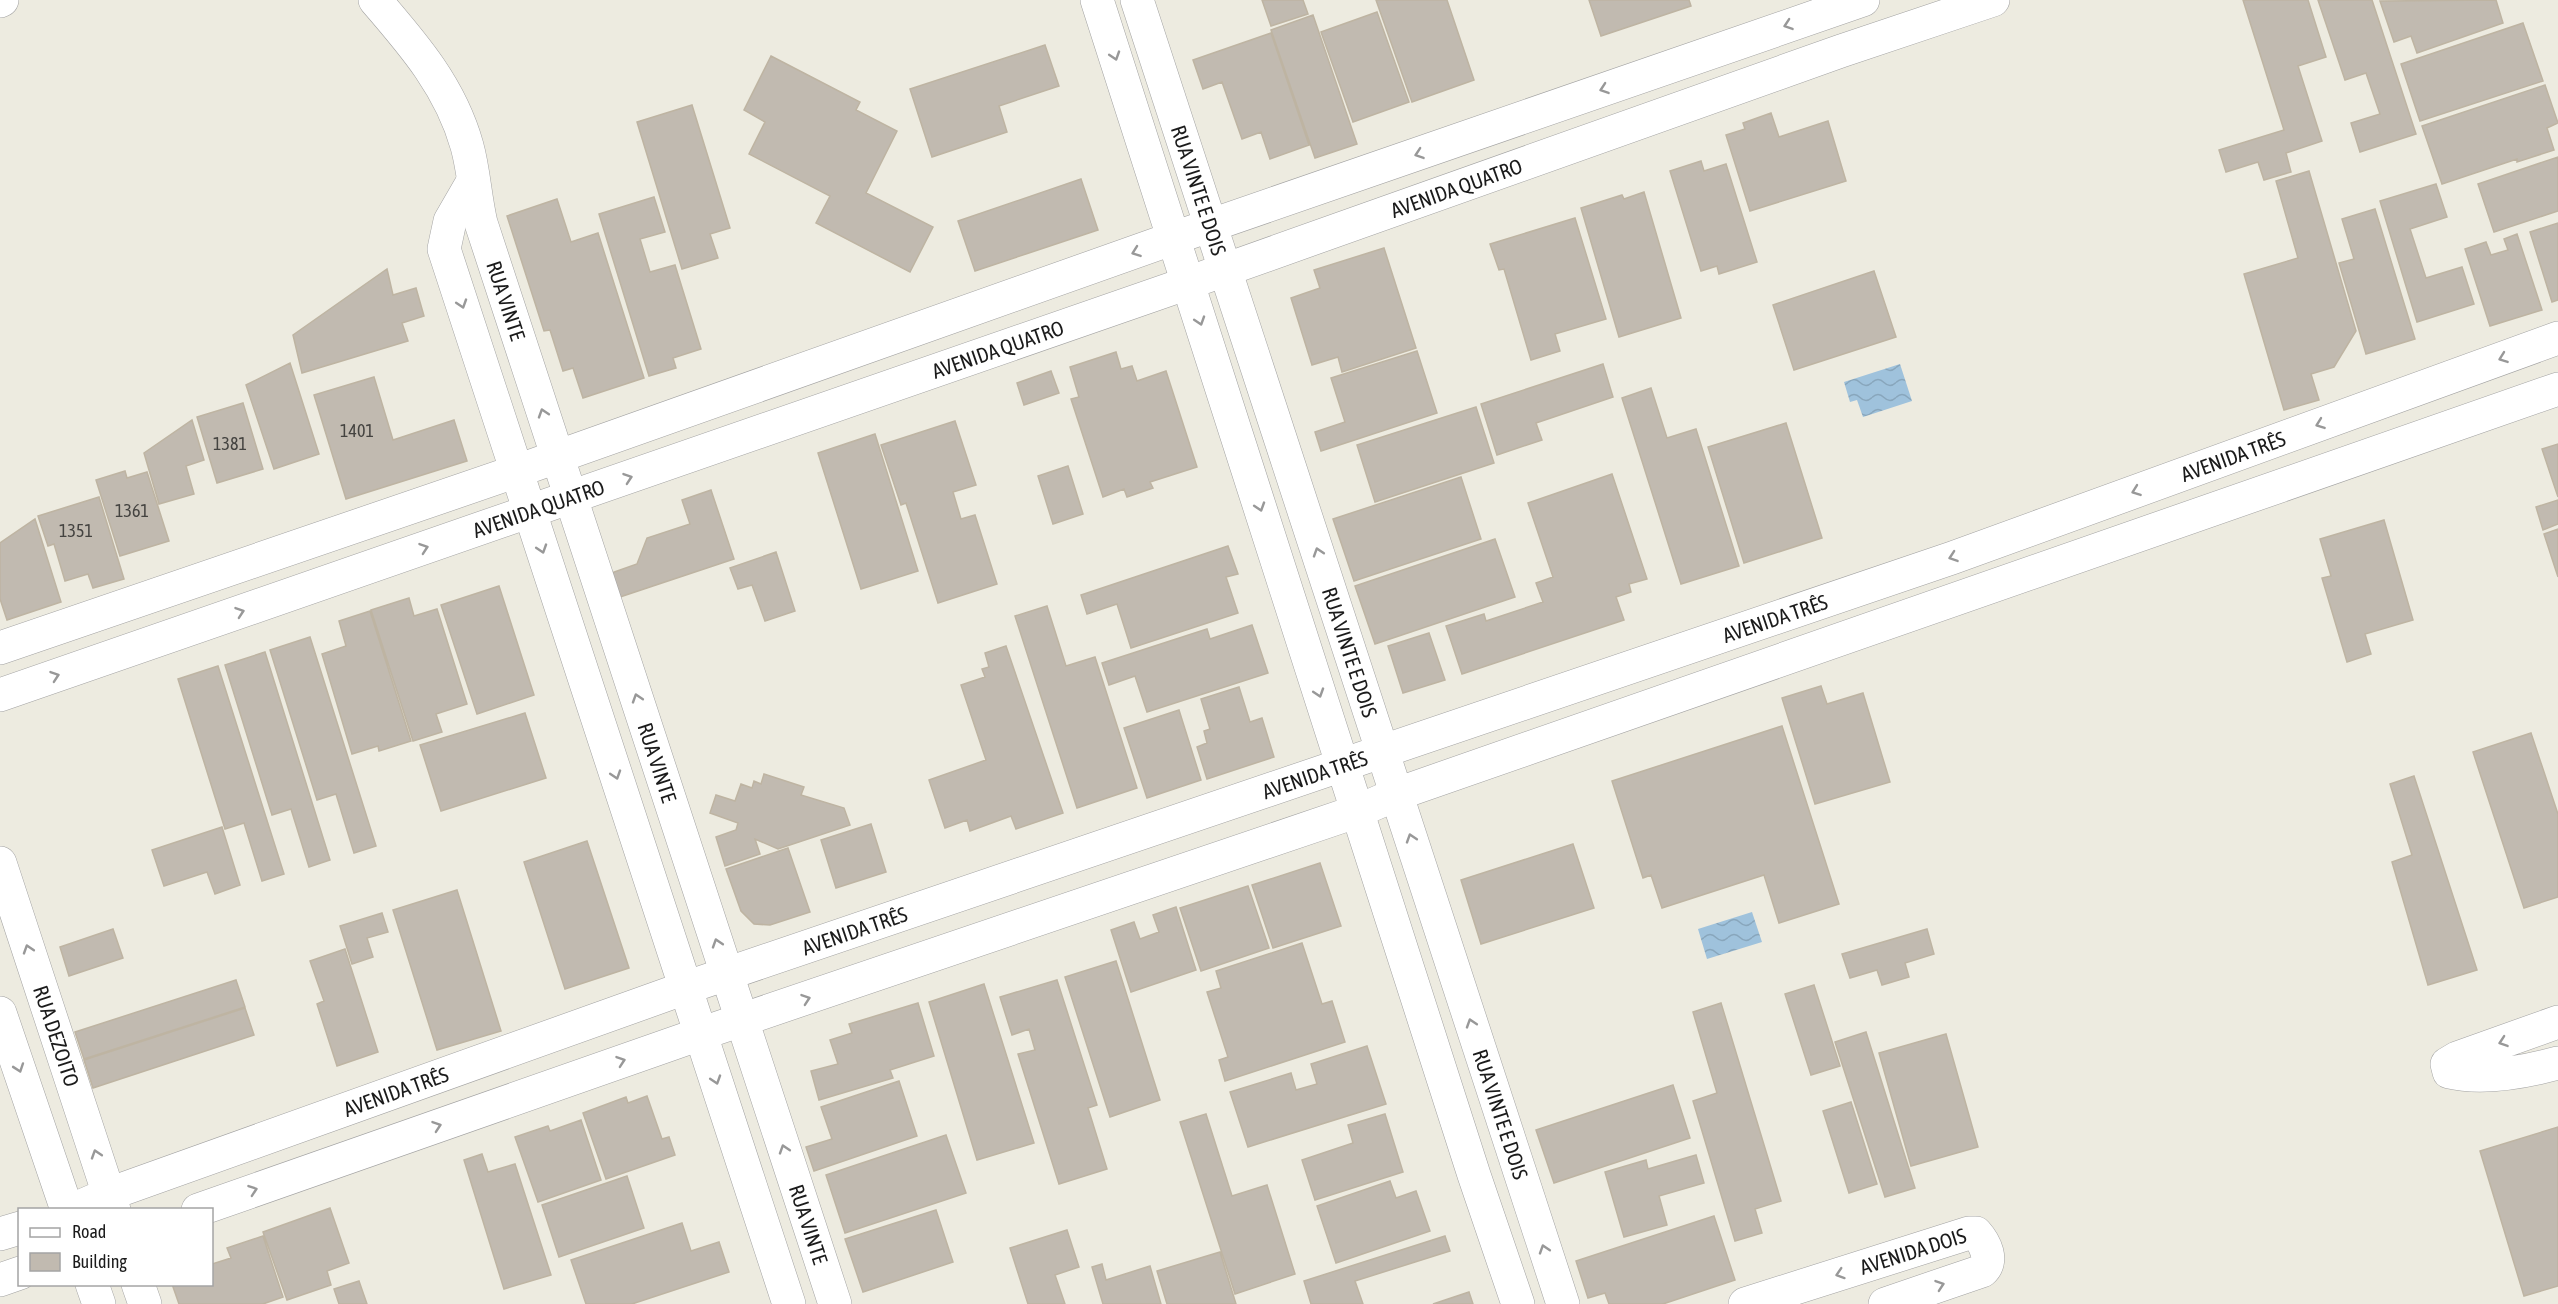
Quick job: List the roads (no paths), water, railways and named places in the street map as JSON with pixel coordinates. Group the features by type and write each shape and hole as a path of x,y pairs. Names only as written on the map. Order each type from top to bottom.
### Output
{"street":[{"name":"RUA VINTE","path":"375,0 432,68 460,123 468,149 472,183 481,223 835,1304"},
{"name":"RUA VINTE E DOIS","path":"1097,0 1474,1175 1518,1304"},
{"name":"RUA VINTE E DOIS","path":"1137,0 1563,1304"},
{"name":"AVENIDA QUATRO","path":"0,648 558,457 1825,6 1863,0"},
{"path":"1871,0 1884,38"},
{"name":"AVENIDA QUATRO","path":"0,695 1188,283 1840,51 1993,0"},
{"path":"1825,6 1840,51"},
{"name":"RUA VINTE","path":"472,183 450,221 444,249 789,1304"},
{"name":"AVENIDA TRÊS","path":"78,1208 111,1202 685,988 1383,749 1952,558 2558,338"},
{"name":"AVENIDA TRÊS","path":"201,1208 700,1034 1358,811 1397,794 2558,389"},
{"name":"RUA DEZOITO","path":"0,863 111,1202"},
{"path":"0,1013 67,1208"},
{"path":"2558,1022 2457,1058 2447,1064 2449,1072 2461,1075 2499,1073 2558,1063"},
{"path":"0,1234 18,1229"},
{"name":"AVENIDA DOIS","path":"1745,1304 1969,1233 1976,1233 1984,1242 1988,1262 1982,1271 1885,1304"},
{"path":"0,1280 18,1274"},
{"path":"94,1286 99,1304"},
{"path":"139,1286 145,1304"}],"water":[{"path":"1900,364 1912,401 1863,417 1857,400 1850,402 1844,382"},
{"path":"1752,912 1762,942 1707,959 1698,929"}]}
